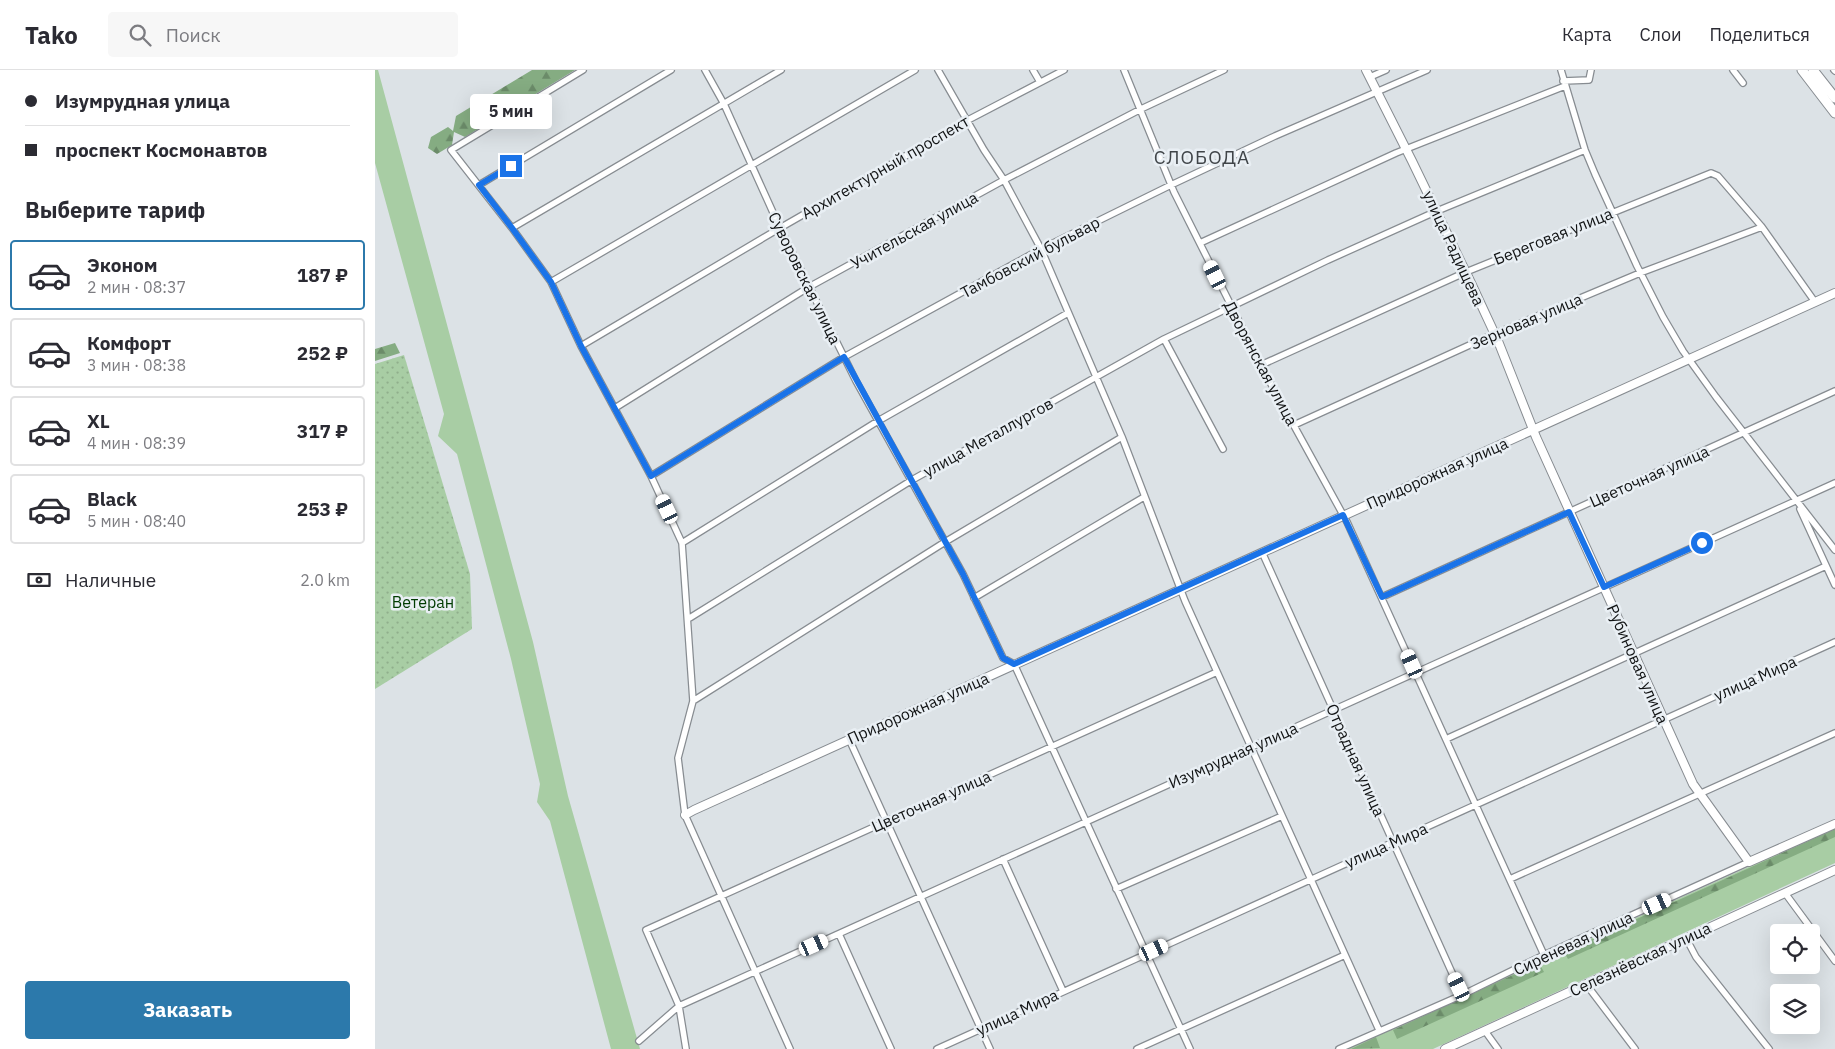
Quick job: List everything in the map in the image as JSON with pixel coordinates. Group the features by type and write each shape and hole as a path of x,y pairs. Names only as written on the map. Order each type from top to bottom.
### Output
{"main road":[{"path":"1802,70 1835,113"},
{"path":"1813,70 1835,98"}],"street":[{"path":"583,70 451,150 512,228 551,282 581,346 651,476 682,543 693,701 678,758 685,816 790,1049"},
{"path":"479,185 671,70"},
{"name":"Суворовская улица","path":"705,70 724,104 780,228 844,357 945,542 1003,658 1014,664 1190,1049"},
{"path":"512,228 781,70"},
{"path":"551,282 915,70"},
{"path":"939,70 1004,180 1041,249 1122,437 1180,589 1379,1030"},
{"path":"1033,70 1040,82"},
{"name":"Архитектурный проспект","path":"581,346 780,228 968,120 1064,70"},
{"name":"Дворянская улица","path":"1124,70 1171,185 1261,365 1343,515 1382,597 1544,955"},
{"name":"Учительская улица","path":"615,408 809,288 1004,180 1141,109 1224,70"},
{"path":"1368,73 1386,70"},
{"name":"Тамбовский бульвар","path":"651,476 844,357 1041,249 1275,136 1377,90 1427,70"},
{"path":"1561,70 1585,150 1611,212 1663,317 1688,359 1835,550"},
{"path":"1200,244 1406,149 1564,84 1589,80 1591,70"},
{"path":"1733,70 1743,83"},
{"name":"улица Радищева","path":"1368,73 1466,272 1533,429"},
{"path":"1231,307 1319,264 1437,211 1585,150"},
{"name":"Береговая улица","path":"1261,365 1466,272 1711,173 1718,176 1762,228"},
{"path":"1762,228 1815,302"},
{"name":"Зерновая улица","path":"1294,425 1494,334 1640,273 1762,228"},
{"name":"Придорожная улица","path":"685,816 694,810 849,739 1835,293"},
{"name":"улица Металлургов","path":"688,619 912,480 1165,339 1231,307"},
{"path":"682,543 878,421 1068,313"},
{"path":"1165,339 1223,449"},
{"name":"Цветочная улица","path":"1382,597 1835,391"},
{"name":"Рубиновая улица","path":"1533,429 1663,719 1699,794 1749,862"},
{"path":"693,701 945,542 1122,437"},
{"name":"Изумрудная улица","path":"639,1041 679,1006 1796,500 1834,485"},
{"path":"974,598 1144,497"},
{"path":"1796,500 1835,586"},
{"name":"Отрадная улица","path":"1262,552 1462,995"},
{"path":"1445,739 1826,566"},
{"name":"улица Мира","path":"937,1049 1835,642"},
{"name":"Цветочная улица","path":"679,1006 646,930 1217,672"},
{"path":"1510,879 1835,732"},
{"path":"849,739 990,1049"},
{"path":"1116,889 1282,816"},
{"name":"Сиреневая улица","path":"1339,1049 1462,995 1544,955 1835,824"},
{"path":"1003,859 1063,991"},
{"name":"Селезнёвская улица","path":"1445,1049 1835,870"},
{"path":"1785,893 1835,961"},
{"path":"839,934 891,1049"},
{"path":"1686,938 1696,957 1769,1049"},
{"path":"1137,1049 1345,955"},
{"path":"1586,984 1635,1049"},
{"path":"679,1006 686,1049"},
{"path":"1485,1031 1498,1049"}],"green space":[{"path":"375,70 378,70 533,642 568,796 640,1049 611,1049 550,821 537,802 540,784 511,659 457,454 438,436 444,414 375,163"},
{"path":"532,70 575,70 465,137 454,132 452,145 437,154 428,148 431,137 448,127 453,131 456,116"},
{"path":"395,343 400,353 375,361 375,349"},
{"name":"Ветеран","path":"404,355 470,574 472,629 375,689 375,364"},
{"path":"1835,828 1835,863 1433,1049 1346,1049"},
{"path":"1835,829 1835,837 1568,959 1564,952"},
{"path":"1539,963 1544,972 1397,1039 1393,1030"},
{"path":"1376,1037 1380,1048 1351,1049"}],"district":[{"name":"СЛОБОДА","path":"1202,157"}],"route":[{"path":"511,166 479,185 551,282 581,346 651,476 844,357 963,574 1003,658 1014,664 1343,515 1382,597 1569,512 1604,587 1702,543"}]}
